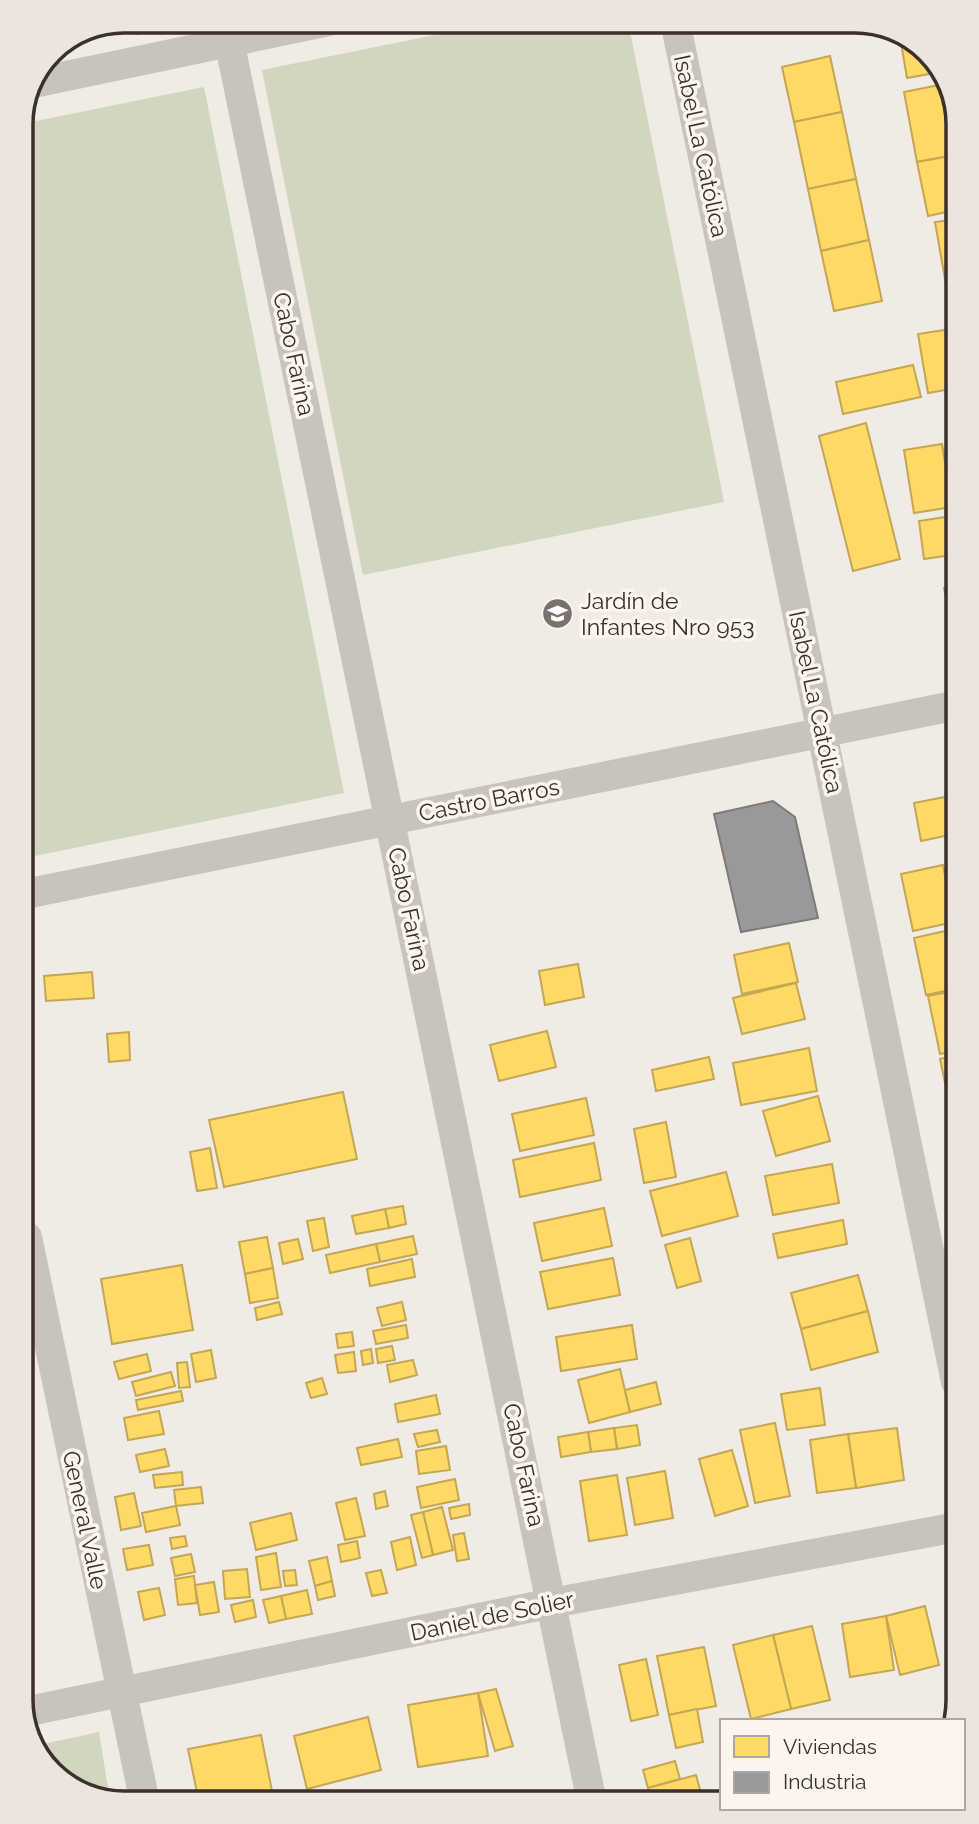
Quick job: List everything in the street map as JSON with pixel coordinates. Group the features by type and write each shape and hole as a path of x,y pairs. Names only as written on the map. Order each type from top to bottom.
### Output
{"street":[{"path":"45,80 220,33"},
{"name":"Cabo Farina","path":"227,33 590,1791"},
{"name":"Isabel La Católica","path":"677,33 946,1333"},
{"name":"Castro Barros","path":"33,892 946,707"},
{"name":"General Valle","path":"33,1266 143,1791"},
{"name":"Daniel de Solier","path":"34,1710 552,1603 946,1529"}],"green space":[{"path":"445,33 630,33 724,502 363,575 262,70"},
{"path":"204,87 344,793 33,856 33,122"},
{"path":"99,1732 108,1789 95,1786 74,1775 60,1764 44,1744"}],"building: Viviendas":[{"path":"902,46 930,74 907,78"},
{"path":"830,56 842,112 794,122 782,67"},
{"path":"937,85 944,107 946,157 917,162 904,92"},
{"path":"842,112 856,179 808,189 794,122"},
{"path":"946,157 946,212 928,216 917,162"},
{"path":"856,179 869,240 821,251 808,189"},
{"path":"946,221 946,285 935,222"},
{"path":"869,240 882,301 834,311 821,251"},
{"path":"946,330 946,390 928,393 918,334"},
{"path":"913,365 921,397 843,414 836,382"},
{"path":"866,423 900,559 853,571 819,436"},
{"path":"942,444 946,469 946,508 914,513 904,450"},
{"path":"946,517 946,556 924,559 919,521"},
{"path":"946,797 946,836 921,841 914,803"},
{"path":"943,865 946,881 946,924 913,931 901,874"},
{"path":"946,931 946,991 926,995 914,938"},
{"path":"789,943 798,982 742,994 734,955"},
{"path":"578,964 584,997 545,1005 539,971"},
{"path":"92,972 94,998 46,1001 44,976"},
{"path":"796,983 805,1019 742,1034 733,998"},
{"path":"946,993 946,1053 940,1054 928,996"},
{"path":"547,1031 556,1067 499,1081 490,1045"},
{"path":"129,1032 130,1060 109,1062 107,1034"},
{"path":"809,1048 817,1091 741,1105 733,1063"},
{"path":"709,1057 714,1079 656,1091 652,1070"},
{"path":"946,1057 946,1088 940,1059"},
{"path":"343,1092 357,1159 224,1187 209,1120"},
{"path":"818,1096 830,1141 776,1156 763,1111"},
{"path":"586,1098 594,1135 520,1151 512,1114"},
{"path":"666,1122 676,1177 644,1183 634,1129"},
{"path":"594,1143 601,1180 520,1197 513,1160"},
{"path":"210,1148 217,1188 197,1191 190,1152"},
{"path":"832,1164 839,1203 773,1215 765,1176"},
{"path":"726,1172 738,1216 662,1236 650,1191"},
{"path":"403,1206 406,1224 389,1228 385,1209"},
{"path":"604,1208 612,1246 542,1261 534,1223"},
{"path":"385,1209 389,1228 356,1234 352,1216"},
{"path":"324,1218 329,1247 313,1251 307,1221"},
{"path":"843,1220 847,1244 778,1258 773,1234"},
{"path":"413,1236 417,1254 380,1262 376,1244"},
{"path":"267,1237 273,1268 245,1274 239,1242"},
{"path":"690,1238 701,1281 677,1288 665,1245"},
{"path":"298,1239 303,1259 283,1264 279,1243"},
{"path":"376,1244 380,1262 330,1273 326,1255"},
{"path":"613,1258 620,1295 548,1309 540,1272"},
{"path":"412,1259 415,1277 370,1286 367,1269"},
{"path":"182,1265 193,1330 112,1344 101,1279"},
{"path":"273,1268 278,1298 250,1303 245,1274"},
{"path":"858,1275 868,1311 801,1329 791,1293"},
{"path":"279,1302 282,1314 257,1320 255,1308"},
{"path":"402,1302 406,1320 382,1326 377,1308"},
{"path":"868,1311 878,1352 811,1370 801,1329"},
{"path":"406,1325 408,1338 376,1344 373,1331"},
{"path":"632,1325 637,1359 561,1371 556,1337"},
{"path":"352,1332 354,1346 338,1348 336,1334"},
{"path":"392,1346 395,1360 378,1363 376,1349"},
{"path":"371,1349 373,1363 363,1365 361,1351"},
{"path":"211,1350 216,1378 196,1382 191,1354"},
{"path":"354,1352 356,1371 338,1373 335,1355"},
{"path":"147,1354 151,1371 119,1379 114,1362"},
{"path":"413,1360 417,1375 390,1382 387,1365"},
{"path":"187,1362 190,1387 179,1388 177,1363"},
{"path":"620,1369 630,1412 589,1423 578,1380"},
{"path":"171,1372 175,1386 136,1396 132,1382"},
{"path":"322,1378 327,1394 311,1398 306,1383"},
{"path":"656,1382 661,1404 630,1412 625,1390"},
{"path":"820,1388 825,1425 787,1430 781,1394"},
{"path":"181,1391 183,1401 138,1410 136,1400"},
{"path":"436,1395 440,1414 398,1422 395,1404"},
{"path":"159,1411 164,1434 128,1440 124,1418"},
{"path":"775,1423 790,1496 755,1503 740,1430"},
{"path":"637,1425 640,1445 617,1449 614,1428"},
{"path":"614,1428 617,1449 591,1452 588,1432"},
{"path":"897,1428 904,1480 856,1488 848,1434"},
{"path":"437,1430 440,1442 418,1447 414,1434"},
{"path":"588,1432 591,1452 561,1457 558,1437"},
{"path":"848,1434 856,1488 817,1493 810,1440"},
{"path":"398,1439 402,1457 361,1465 357,1448"},
{"path":"446,1446 450,1470 419,1474 416,1451"},
{"path":"165,1449 169,1466 140,1472 136,1455"},
{"path":"732,1450 748,1506 715,1516 699,1459"},
{"path":"665,1471 673,1518 635,1525 627,1478"},
{"path":"182,1472 183,1485 155,1488 153,1475"},
{"path":"617,1475 627,1535 589,1541 580,1481"},
{"path":"455,1479 459,1500 421,1508 417,1487"},
{"path":"201,1487 203,1503 176,1506 174,1490"},
{"path":"385,1491 388,1506 376,1509 374,1494"},
{"path":"134,1493 141,1526 121,1530 115,1497"},
{"path":"356,1498 365,1536 345,1540 336,1503"},
{"path":"469,1504 470,1515 451,1519 449,1508"},
{"path":"176,1506 180,1525 146,1532 142,1513"},
{"path":"442,1507 453,1550 433,1555 423,1512"},
{"path":"423,1512 433,1555 422,1558 411,1515"},
{"path":"291,1513 297,1540 256,1550 250,1523"},
{"path":"464,1533 469,1559 457,1561 453,1535"},
{"path":"185,1536 187,1546 172,1549 170,1538"},
{"path":"410,1537 416,1565 397,1570 391,1542"},
{"path":"357,1541 360,1558 341,1562 338,1545"},
{"path":"149,1545 153,1565 127,1570 123,1549"},
{"path":"276,1553 281,1587 261,1590 256,1557"},
{"path":"191,1554 195,1572 175,1576 171,1558"},
{"path":"327,1557 332,1581 315,1586 309,1561"},
{"path":"247,1569 250,1597 225,1599 223,1571"},
{"path":"295,1570 297,1585 285,1586 283,1571"},
{"path":"381,1570 387,1593 372,1596 366,1573"},
{"path":"194,1576 197,1603 178,1605 175,1579"},
{"path":"332,1581 335,1596 318,1600 315,1586"},
{"path":"214,1582 219,1612 200,1615 195,1585"},
{"path":"159,1588 165,1615 144,1620 138,1592"},
{"path":"307,1590 312,1614 286,1619 281,1596"},
{"path":"281,1596 286,1619 269,1623 263,1600"},
{"path":"253,1600 256,1617 235,1622 231,1605"},
{"path":"925,1606 939,1665 900,1675 886,1616"},
{"path":"886,1616 894,1670 850,1677 842,1624"},
{"path":"812,1626 830,1700 791,1709 773,1635"},
{"path":"773,1635 791,1709 751,1719 733,1645"},
{"path":"704,1647 716,1706 669,1715 657,1656"},
{"path":"646,1659 658,1715 631,1721 619,1665"},
{"path":"496,1689 513,1746 495,1751 478,1693"},
{"path":"478,1693 488,1756 418,1767 408,1705"},
{"path":"697,1709 703,1742 676,1748 669,1715"},
{"path":"368,1717 381,1770 307,1789 294,1736"},
{"path":"261,1735 272,1791 197,1791 188,1749"},
{"path":"675,1761 680,1779 648,1788 643,1770"},
{"path":"696,1775 700,1791 649,1791 648,1788"}],"building: Industria":[{"path":"773,801 795,817 818,918 741,932 714,814"}],"place":[{"name":"Jardín de Infantes Nro 953","path":"558,614"}]}
